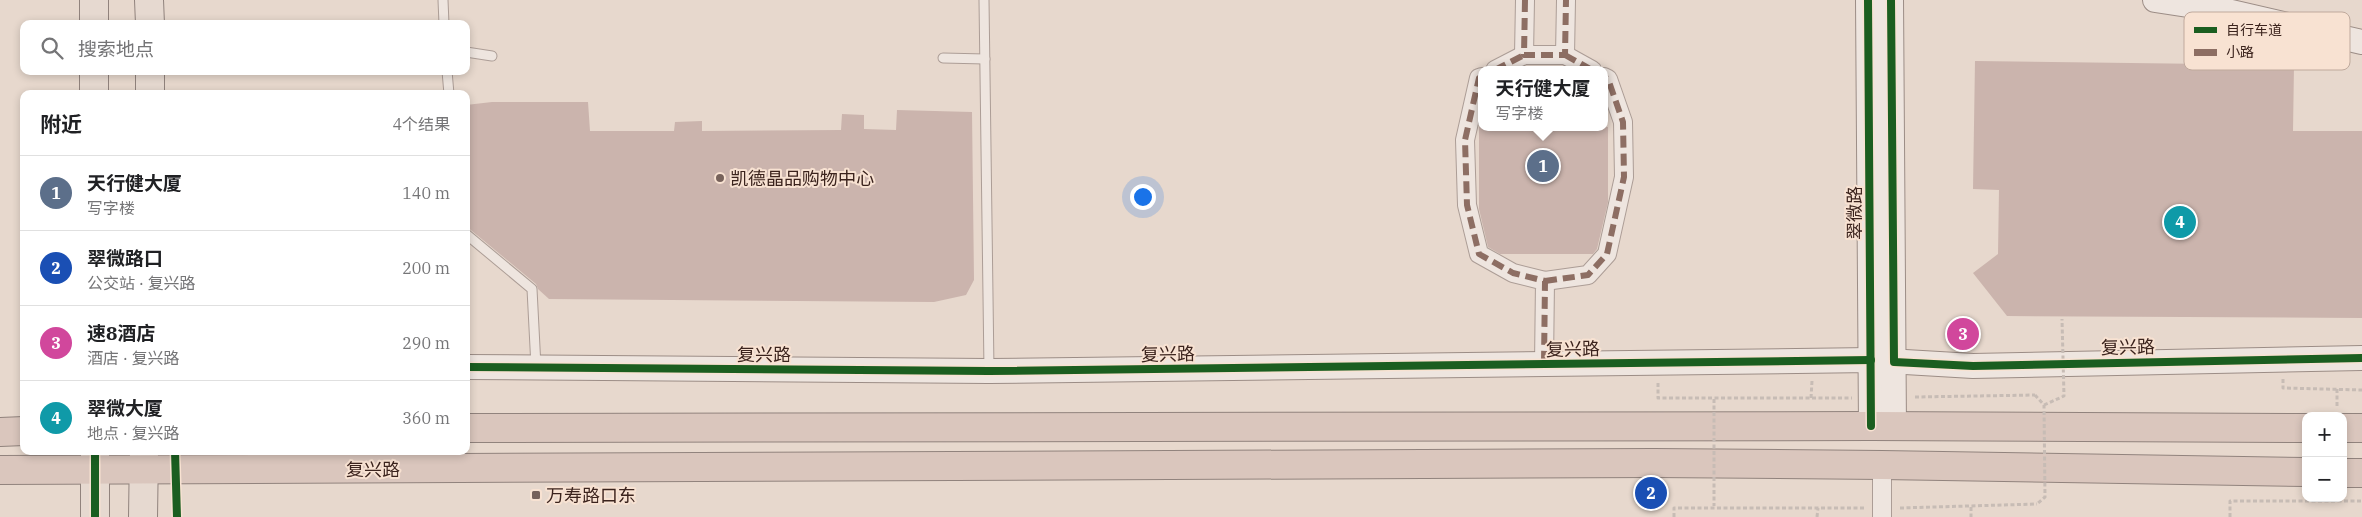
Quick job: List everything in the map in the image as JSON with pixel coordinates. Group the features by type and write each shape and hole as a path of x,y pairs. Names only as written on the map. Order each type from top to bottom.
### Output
{"highway":[{"path":"470,428 1883,426 2302,428"},
{"path":"2347,428 2362,428"},
{"path":"0,432 20,431"},
{"name":"复兴路","path":"0,470 95,460 144,460 1882,465 2302,472"},
{"path":"2347,472 2362,473"}],"main road":[{"path":"94,0 94,20"},
{"path":"150,0 150,20"},
{"path":"94,75 94,90"},
{"path":"150,75 150,90"},
{"path":"95,460 95,517"},
{"path":"143,517 144,460"}],"street":[{"path":"1524,55 1525,0"},
{"path":"1565,55 1566,0"},
{"name":"翠微路","path":"1868,0 1882,361 1894,397 1883,426"},
{"name":"翠微路","path":"1883,426 1871,398 1882,361 1891,0"},
{"path":"2155,0 2231,12"},
{"path":"1503,66 1524,55 1565,55 1585,66"},
{"path":"1478,82 1465,140 1467,205 1479,254 1513,273 1545,281 1588,275 1607,254 1624,177 1623,122 1608,79"},
{"path":"1544,364 1545,281"},
{"name":"复兴路","path":"470,367 989,370 1882,361 1973,366 2362,358"},
{"path":"1882,465 1882,517"}],"lane":[{"path":"443,0 444,20"},
{"path":"984,0 989,370"},
{"path":"470,53 492,56"},
{"path":"943,58 985,59"},
{"path":"447,75 448,90"},
{"path":"470,237 532,289 536,367"}],"path":[{"path":"2044,405 2064,396 2062,319"},
{"path":"2283,388 2362,390"},
{"path":"2337,389 2338,412"},
{"path":"1894,397 2035,395 2044,405 2045,498 2037,504 1972,507 1972,517"},
{"path":"1658,398 1871,398"},
{"path":"1714,399 1714,506"},
{"path":"2230,517 2230,501 2302,500"},
{"path":"2347,500 2362,501"},
{"path":"1674,517 1674,508 1714,506 1818,508 1817,517"}],"building":[{"path":"1975,61 2184,64 2184,70 2294,70 2293,131 2362,131 2362,318 2007,316 1973,273 1998,254 1999,190 1973,189"},
{"name":"凯德晶品购物中心","path":"492,102 588,102 590,131 674,131 675,122 702,121 702,131 841,130 842,114 864,115 864,129 896,130 897,110 972,112 974,280 966,295 934,302 549,299 538,289 536,284 470,229 470,105"},
{"path":"1479,131 1608,131 1608,202 1597,249 1593,254 1500,254 1488,247 1479,209"}],"marked path":[{"path":"1525,0 1524,55 1565,55 1566,0"},
{"path":"1503,66 1524,55"},
{"path":"1565,55 1585,66"},
{"path":"1545,281 1588,275 1607,254 1624,177 1623,122 1608,79"},
{"path":"1478,82 1465,140 1467,205 1479,254 1513,273 1545,281 1544,364"}],"cycle path":[{"path":"1868,0 1871,426"},
{"path":"1891,0 1894,362 1973,366 2362,358"},
{"path":"470,367 989,371 1871,360"},
{"path":"95,455 95,517"},
{"path":"175,455 177,517"}],"place":[{"name":"天行健大厦","path":"1543,166"},
{"name":"凯德晶品购物中心","path":"720,178"},
{"name":"翠微大厦","path":"2180,222"},
{"name":"速8酒店","path":"1963,334"},
{"name":"翠微路口","path":"1651,493"},
{"name":"万寿路口东","path":"536,495"}]}
